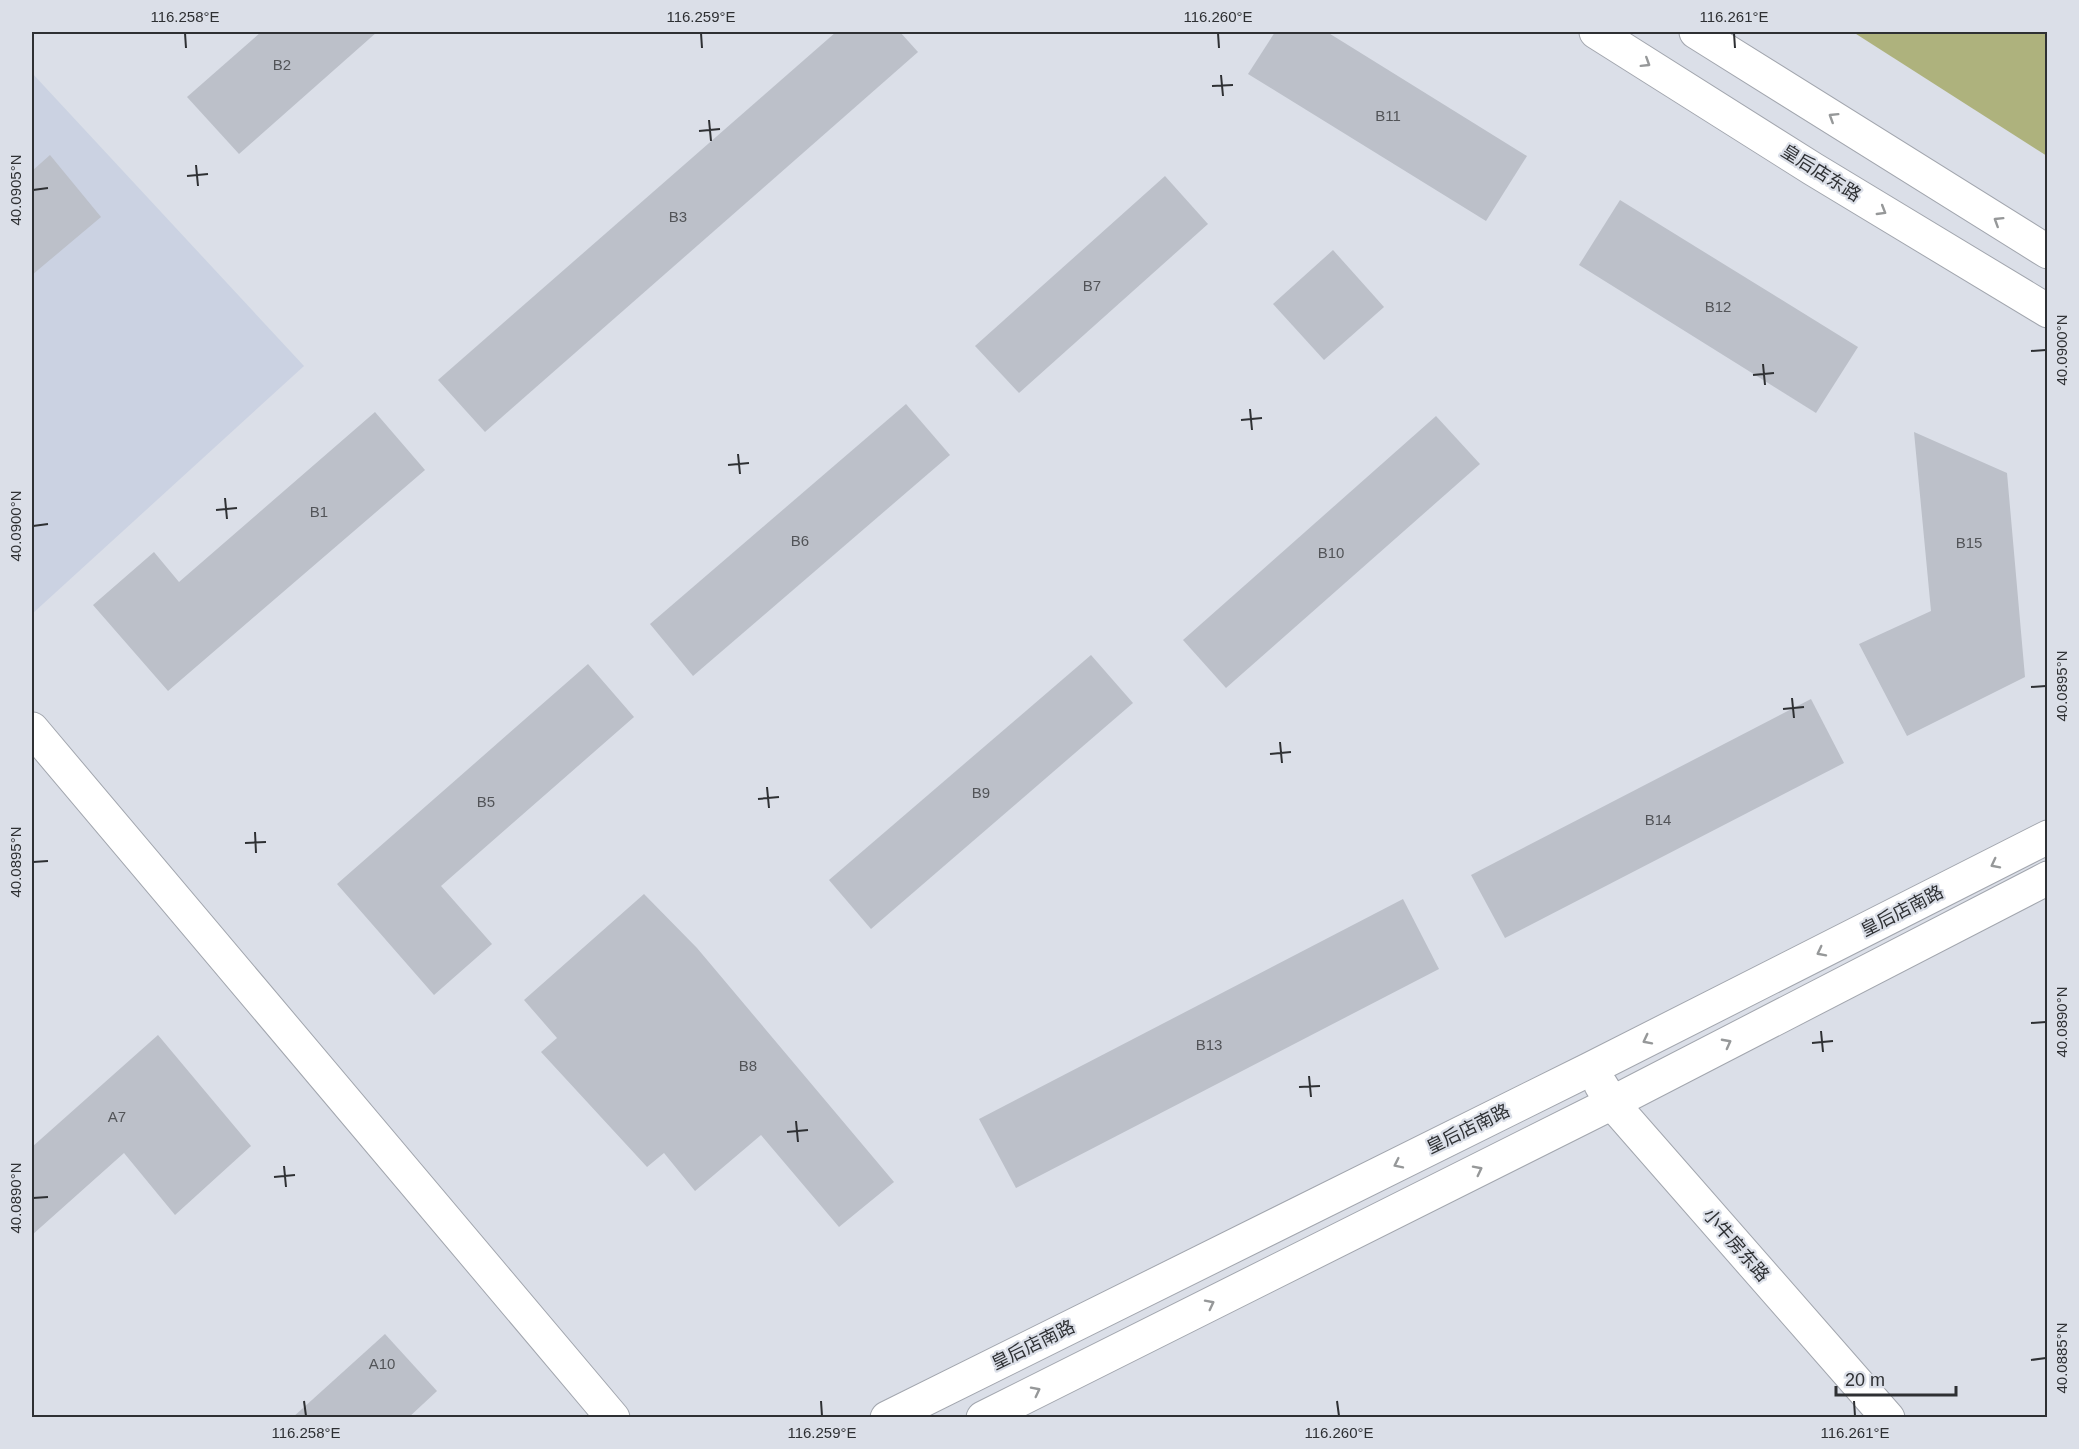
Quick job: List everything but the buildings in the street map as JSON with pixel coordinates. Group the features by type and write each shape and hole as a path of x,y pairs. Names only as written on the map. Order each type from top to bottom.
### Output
{"street":[{"name":"皇后店东路","path":"1596,32 1813,169 2048,311"},
{"path":"1696,32 2048,252"},
{"path":"32,729 613,1418"},
{"name":"皇后店南路","path":"887,1418 1590,1069 2048,837"},
{"name":"皇后店南路","path":"983,1418 1612,1103 2048,878"},
{"name":"小牛房东路","path":"1590,1069 1612,1103 1888,1418"}],"shaded area":[{"path":"32,73 304,366 32,614"}],"green space":[{"path":"1853,32 2047,32 2047,156"}]}
